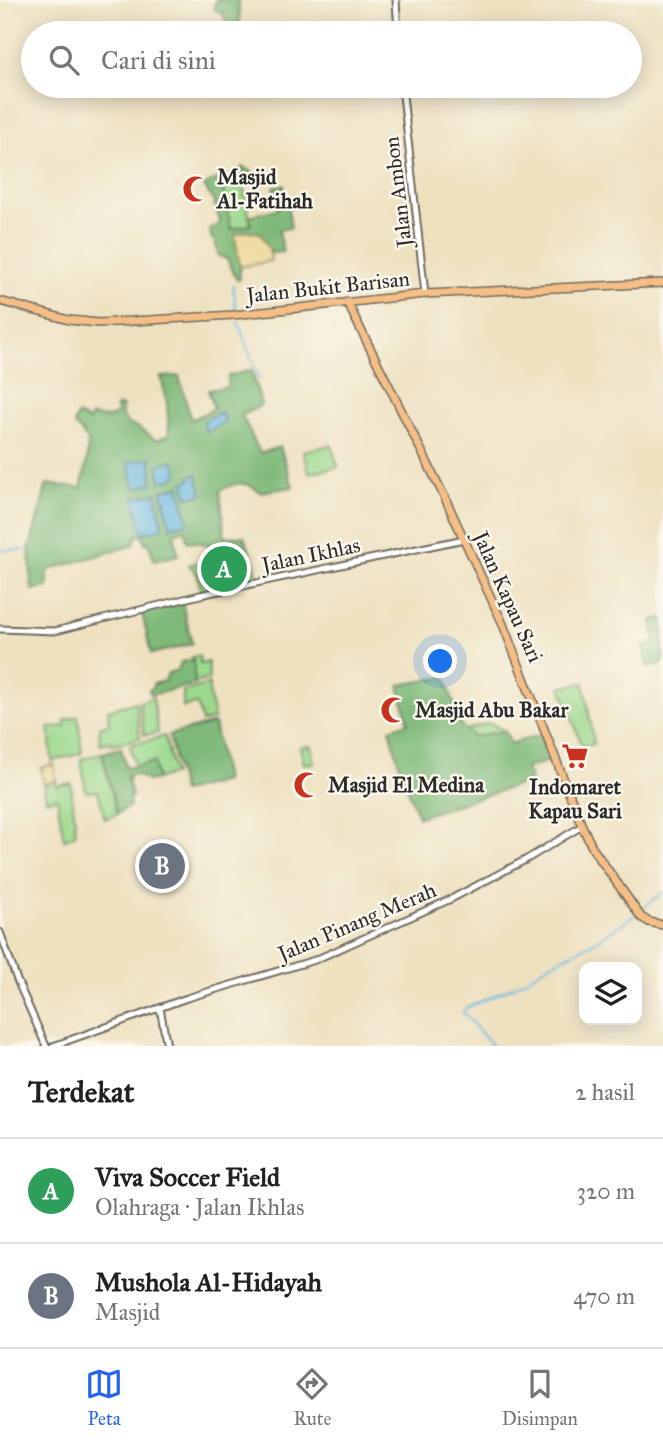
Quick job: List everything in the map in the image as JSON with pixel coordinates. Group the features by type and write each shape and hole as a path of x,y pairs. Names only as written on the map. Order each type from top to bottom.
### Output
{"main road":[{"name":"Jalan Bukit Barisan","path":"0,301 69,320 99,323 234,315 425,294 663,283"},
{"name":"Jalan Kapau Sari","path":"347,302 445,498 502,622 593,849 641,917 663,925"}],"street":[{"path":"396,0 397,21"},
{"name":"Jalan Ambon","path":"403,98 425,294"},
{"name":"Jalan Ikhlas","path":"0,629 55,631 200,595 464,539"},
{"name":"Jalan Pinang Merah","path":"53,1046 160,1008 315,960 451,899 582,826"},
{"path":"0,932 17,980 46,1046"},
{"path":"160,1008 167,1046"}],"green space":[{"path":"215,0 238,0 240,21 226,21 223,14 215,10"},
{"path":"243,167 255,174 222,184 231,229 251,225 249,216 278,209 274,187 284,185 291,228 279,230 283,252 272,253 266,245 236,242 240,266 240,279 237,280 227,259 219,256 211,237 210,228 218,226 220,221 213,200 204,186 220,177 235,176"},
{"path":"242,180 251,225 231,229 222,184"},
{"path":"252,370 261,405 242,416 260,453 280,447 293,487 260,492 240,484 220,491 225,537 244,536 249,549 217,558 208,544 187,541 185,530 174,533 178,555 154,561 149,543 145,543 143,536 136,536 134,545 48,570 48,587 32,590 29,550 47,484 81,488 88,440 74,424 77,415 89,421 91,416 109,418 117,414 116,406 122,406 122,415 128,424 156,440 169,435 167,403 161,377 179,376 191,420 214,409 208,390 228,387 228,376"},
{"path":"331,445 338,467 309,473 303,451"},
{"path":"249,549 257,580 201,591 197,573 189,565"},
{"path":"182,602 192,644 151,654 142,612"},
{"path":"663,618 663,664 648,667 643,648 656,642 652,620"},
{"path":"199,655 200,664 208,662 209,679 195,683 192,657"},
{"path":"193,659 195,684 151,695 149,690 153,688 153,684 165,681 168,673 178,670 181,662"},
{"path":"445,677 462,727 474,737 505,731 511,744 542,734 552,760 526,768 531,781 418,817 400,768 390,729 408,723 399,685"},
{"path":"584,683 594,744 582,746 561,687"},
{"path":"209,684 214,719 202,722 197,704 183,707 183,691"},
{"path":"153,698 158,733 144,735 139,702"},
{"path":"136,702 140,738 112,745 111,742 100,744 99,727 109,724 108,710"},
{"path":"78,716 82,753 52,761 49,728 65,726 65,720"},
{"path":"214,723 225,781 182,792 169,735"},
{"path":"490,723 505,731 474,737 465,730"},
{"path":"165,736 174,774 157,779 154,762 135,766 130,745"},
{"path":"311,746 314,763 304,764 300,747"},
{"path":"121,748 126,768 154,762 157,779 147,781 136,774 127,776 132,796 129,797 130,806 117,814 102,753"},
{"path":"102,753 117,814 105,819 98,791 86,792 81,759"},
{"path":"56,781 57,786 71,783 76,834 64,840 57,798 46,800 44,784"}],"sand":[{"path":"248,231 260,233 269,248 271,261 240,267 235,236"},
{"path":"54,764 56,781 44,784 41,768"}],"water":[{"path":"221,412 225,422 207,432 204,421"},
{"path":"151,458 152,484 134,488 129,462"},
{"path":"174,461 178,472 175,477 161,482 158,465"},
{"path":"197,474 202,495 187,497 184,483"},
{"path":"179,486 188,523 170,527 162,491"},
{"path":"156,493 163,528 143,533 134,498"}],"waterway":[{"path":"233,285 236,310"},
{"path":"238,322 259,379"},
{"path":"0,550 26,550"},
{"path":"639,912 663,892"},
{"path":"492,1046 463,1012 466,1008 515,986 598,940 635,915"}],"place":[{"name":"Masjid Al-Fatihah","path":"196,189"},
{"name":"Viva Soccer Field","path":"224,569"},
{"name":"Masjid Abu Bakar","path":"394,710"},
{"name":"Indomaret Kapau Sari","path":"575,756"},
{"name":"Masjid El Medina","path":"307,785"},
{"name":"Mushola Al-Hidayah","path":"162,866"}]}
